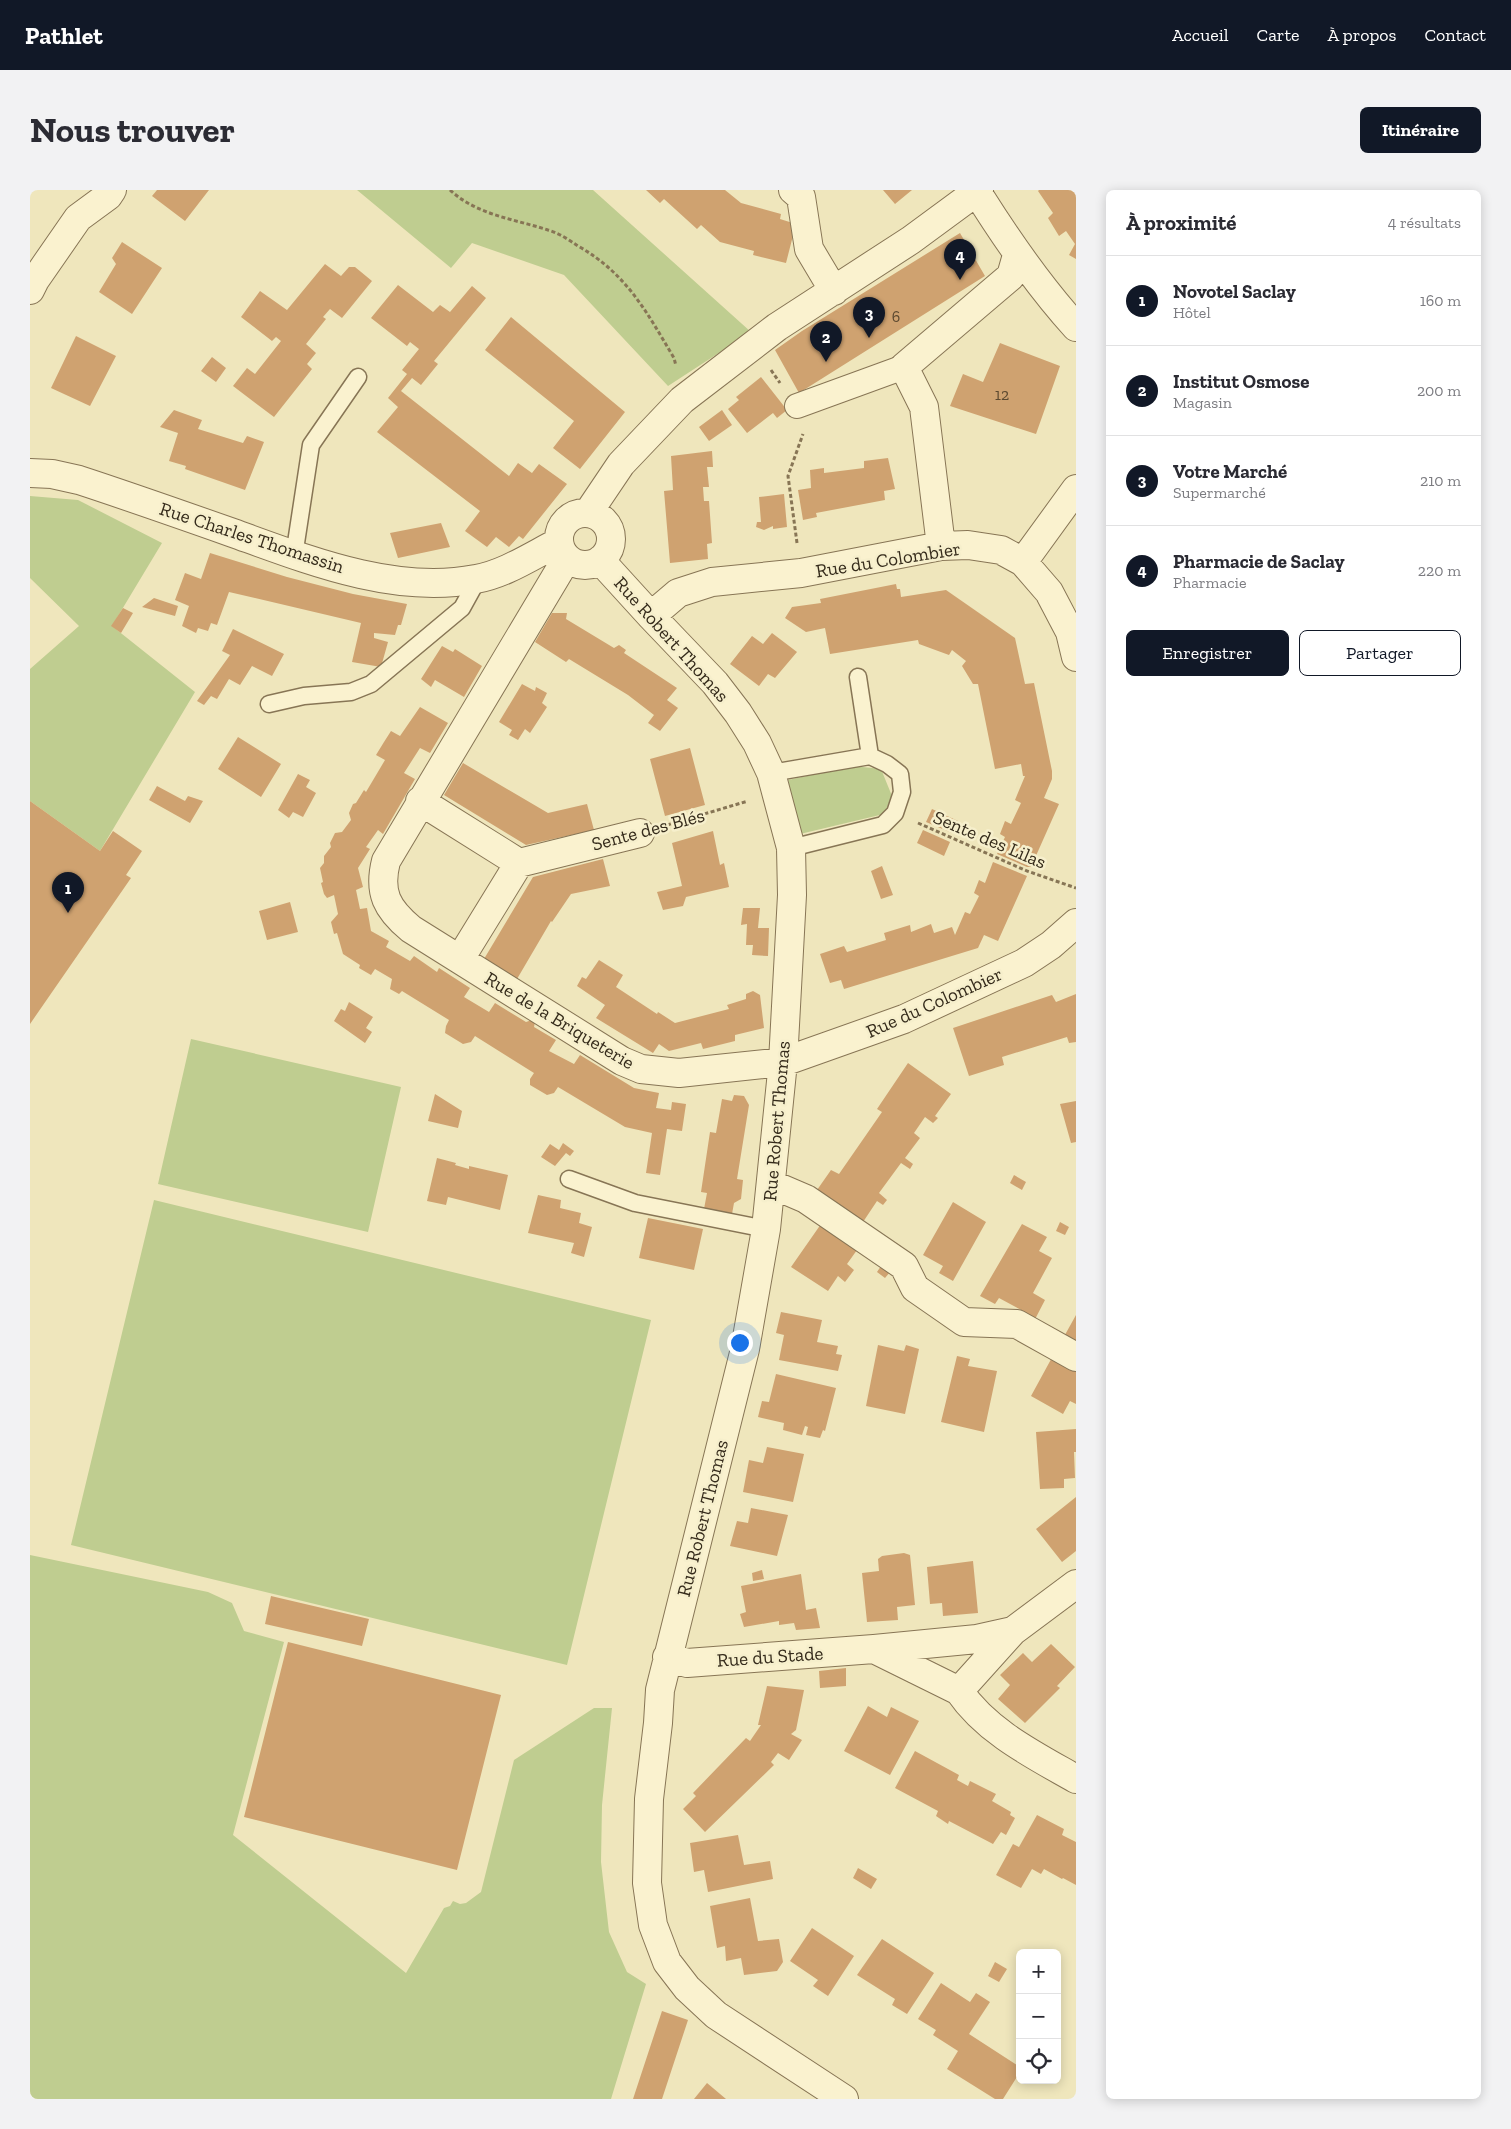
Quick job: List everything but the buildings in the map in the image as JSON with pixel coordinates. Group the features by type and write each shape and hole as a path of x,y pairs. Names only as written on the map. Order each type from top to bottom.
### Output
{"street":[{"path":"30,290 78,218 112,190"},
{"path":"793,190 801,197 809,249 834,291"},
{"path":"588,513 621,464 682,400 752,346 911,240 978,191 1017,255 1052,301 1076,327"},
{"path":"797,406 904,368 1011,276 1017,255"},
{"path":"904,368 924,407 941,546"},
{"name":"Rue Charles Thomassin","path":"30,473 52,474 79,480 294,556 390,579 418,583 441,583 478,579 563,550"},
{"path":"1023,562 1076,489"},
{"path":"588,513 604,521 610,537 606,554 600,560 583,565 574,563 563,550 559,534 567,520 573,516 588,513"},
{"name":"Rue du Colombier","path":"651,616 678,593 712,582 801,573 941,546 968,545 1001,550 1023,562 1050,592 1070,632 1076,658"},
{"name":"Rue de la Briqueterie","path":"563,550 386,861 382,877 383,892 396,917 411,929 622,1061 641,1069 679,1073 783,1062"},
{"name":"Rue Robert Thomas","path":"600,560 716,683 752,736 774,784 791,848 792,895 783,1062 766,1229 745,1348 660,1690 658,1723 648,1799 647,1883 654,1925 667,1962 687,1988 716,2015 844,2099"},
{"path":"420,801 519,863 460,959"},
{"name":"Sente des Blés","path":"519,863 640,833"},
{"name":"Rue du Colombier","path":"783,1062 904,1019 1024,963 1051,945 1076,923"},
{"path":"771,1184 806,1200 904,1266 915,1288 964,1322 1017,1324 1076,1357"},
{"name":"Rue du Stade","path":"959,1691 1013,1631 1076,1584"},
{"name":"Rue du Stade","path":"667,1657 687,1663 874,1649 977,1638 1013,1631"},
{"path":"874,1649 959,1691 972,1709 997,1729 1024,1749 1076,1779"}],"lane":[{"path":"294,556 311,445 358,377"},
{"path":"269,704 304,696 351,692 371,684 462,608 478,579"},
{"path":"858,677 870,756"},
{"path":"774,784 870,756 887,764 900,774 902,792 895,813 882,824 791,848"},
{"path":"569,1179 635,1204 766,1229"}],"path":[{"path":"450,190 462,201 480,209 550,230 600,258 612,269 645,311 674,358 680,378 682,400"},
{"path":"752,346 808,420 788,476 801,573"},
{"name":"Sente des Blés","path":"640,833 759,798 774,784"},
{"name":"Sente des Lilas","path":"895,813 1027,871 1076,888"}],"green space":[{"path":"357,190 593,190 751,332 668,386 564,275 472,243 451,268"},
{"path":"30,496 78,500 162,543 112,626 195,692 100,851 30,801 30,669 79,626 30,578"},
{"path":"853,766 881,769 892,796 884,814 800,834 788,780"},
{"path":"191,1039 401,1087 368,1232 158,1184"},
{"path":"154,1200 651,1320 567,1665 71,1545"},
{"path":"30,1555 208,1592 232,1603 244,1631 284,1642 233,1835 406,1973 444,1908 450,1906 453,1901 460,1904 466,1903 481,1892 514,1760 594,1708 612,1708 602,1805 601,1862 609,1932 627,1972 646,1984 611,2099 30,2099"}],"place":[{"name":"Pharmacie de Saclay","path":"960,280"},
{"name":"Votre Marché","path":"869,338"},
{"name":"Institut Osmose","path":"826,362"},
{"name":"Novotel Saclay","path":"68,913"}]}
